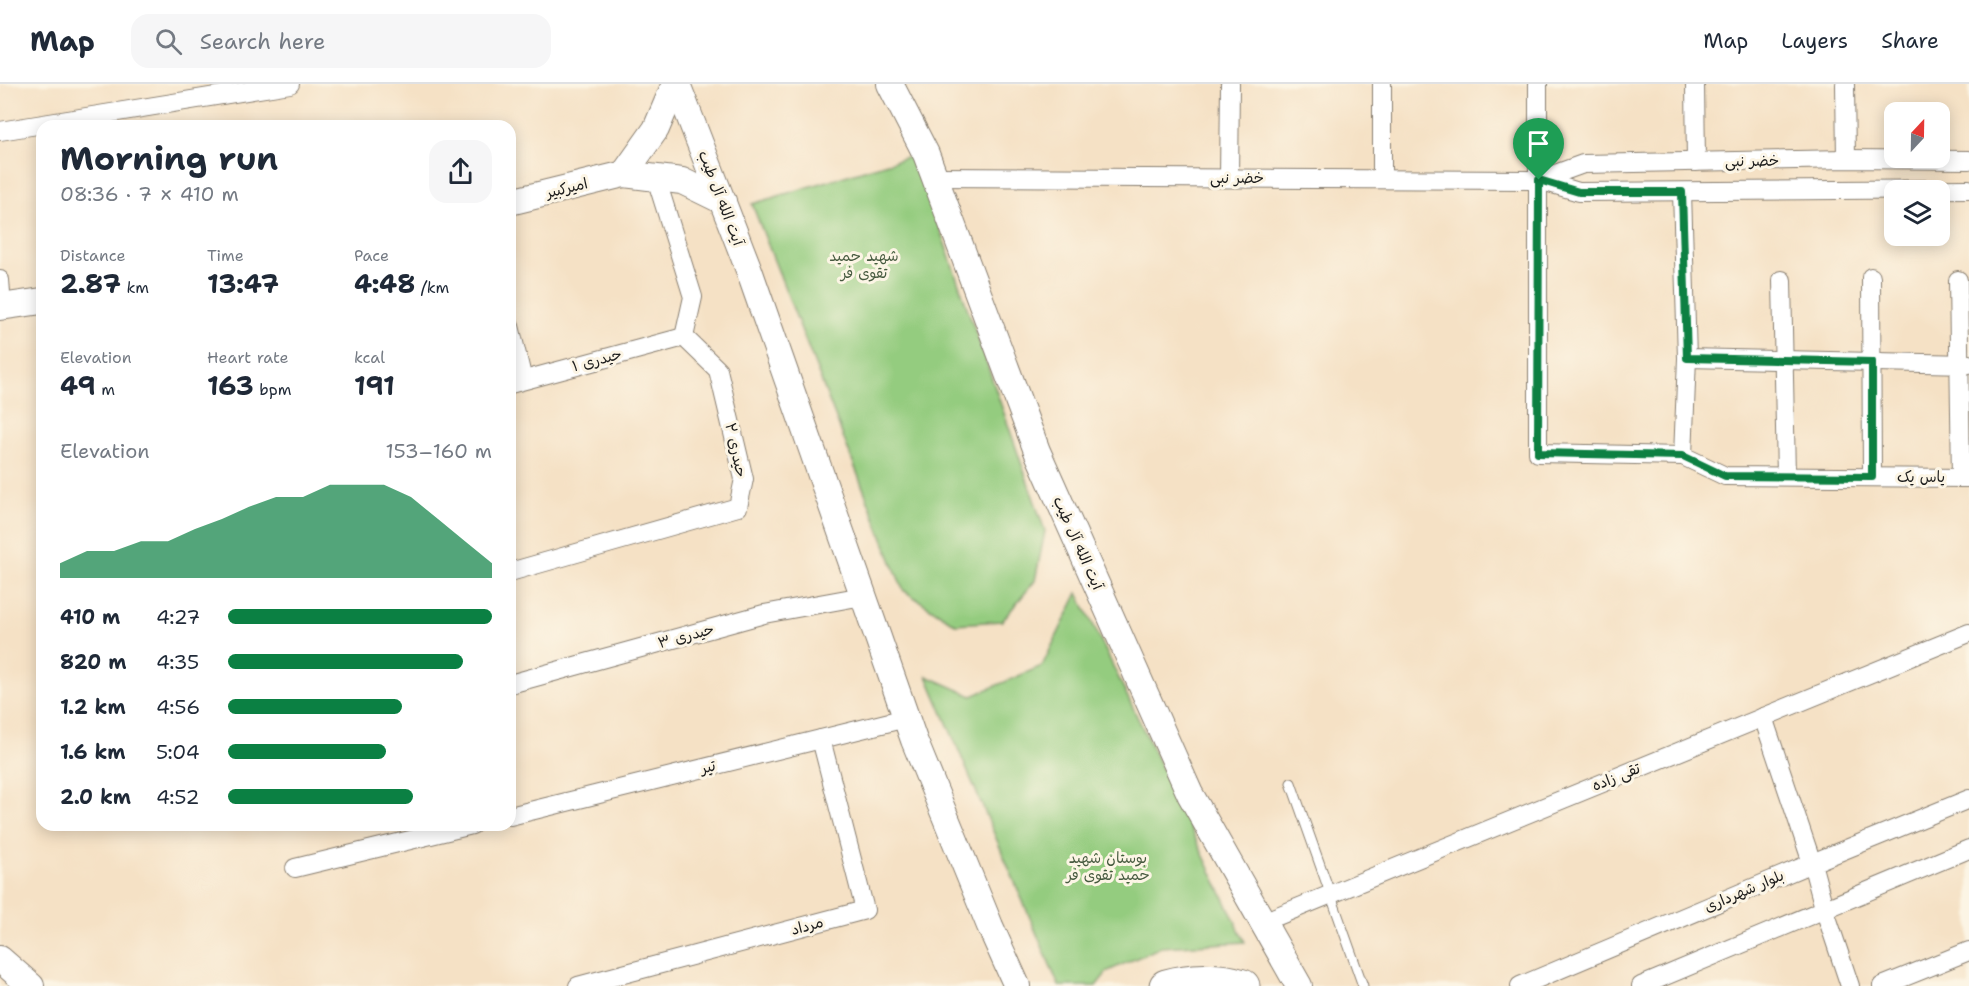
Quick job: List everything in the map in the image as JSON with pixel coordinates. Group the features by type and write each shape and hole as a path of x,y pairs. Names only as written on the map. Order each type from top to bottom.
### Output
{"highway":[{"path":"1166,986 1196,980 1231,982 1243,986"}],"main road":[{"path":"676,84 656,129 624,174 682,181 723,201"},
{"name":"آیت الله آل طیب","path":"676,84 749,270 906,718 990,926 1017,986"},
{"name":"آیت الله آل طیب","path":"890,84 926,154 1037,451 1190,794 1299,986"},
{"name":"امیرکبیر","path":"516,201 624,174"},
{"path":"1,306 36,303"},
{"path":"0,959 31,986"}],"street":[{"path":"68,120 290,84"},
{"path":"1229,178 1230,84"},
{"path":"1382,84 1382,179"},
{"path":"1538,84 1539,180"},
{"path":"1695,84 1696,162"},
{"path":"1845,84 1846,159"},
{"path":"0,131 36,125"},
{"name":"خضر نبی","path":"1539,180 1583,164 1846,159 1969,160"},
{"name":"خضر نبی","path":"935,177 1539,180 1579,192 1969,189"},
{"path":"656,178 693,297 684,337"},
{"name":"یاس یک","path":"1539,180 1538,453 1683,456 1725,476 1965,478"},
{"path":"1682,192 1687,358 1683,456"},
{"path":"1871,277 1872,477"},
{"path":"0,280 1,306"},
{"path":"1782,280 1786,476"},
{"path":"1958,280 1964,364 1965,478"},
{"name":"حیدری ۱","path":"517,382 684,337"},
{"name":"حیدری ۲","path":"516,570 738,507 744,479 718,370 684,337"},
{"path":"1687,358 1964,364"},
{"name":"حیدری ۳","path":"516,682 764,614 863,596"},
{"name":"تقی زاده","path":"1263,922 1969,633"},
{"path":"1763,717 1812,862 1824,908 1850,986"},
{"name":"تیر","path":"516,815 906,718"},
{"name":"مرداد","path":"578,986 865,910 821,739"},
{"name":"بلوار شهرداری","path":"1520,986 1812,862 1969,799"},
{"path":"295,868 447,831"},
{"path":"1641,986 1969,849"},
{"path":"1882,986 1969,951"}],"lane":[{"path":"1291,783 1364,986"}],"green space":[{"name":"شهید حمید تقوی فر","path":"914,155 1045,531 1035,581 1002,621 955,624 903,590 752,204"},
{"name":"بوستان شهید حمید تقوی فر","path":"1078,593 1245,942 1161,947 1108,971 1096,986 1059,986 927,676 972,696 1042,666"}],"route":[{"path":"1539,180 1579,192 1682,192 1687,358 1872,362 1872,477 1725,476 1683,456 1538,453 1539,180"}]}
